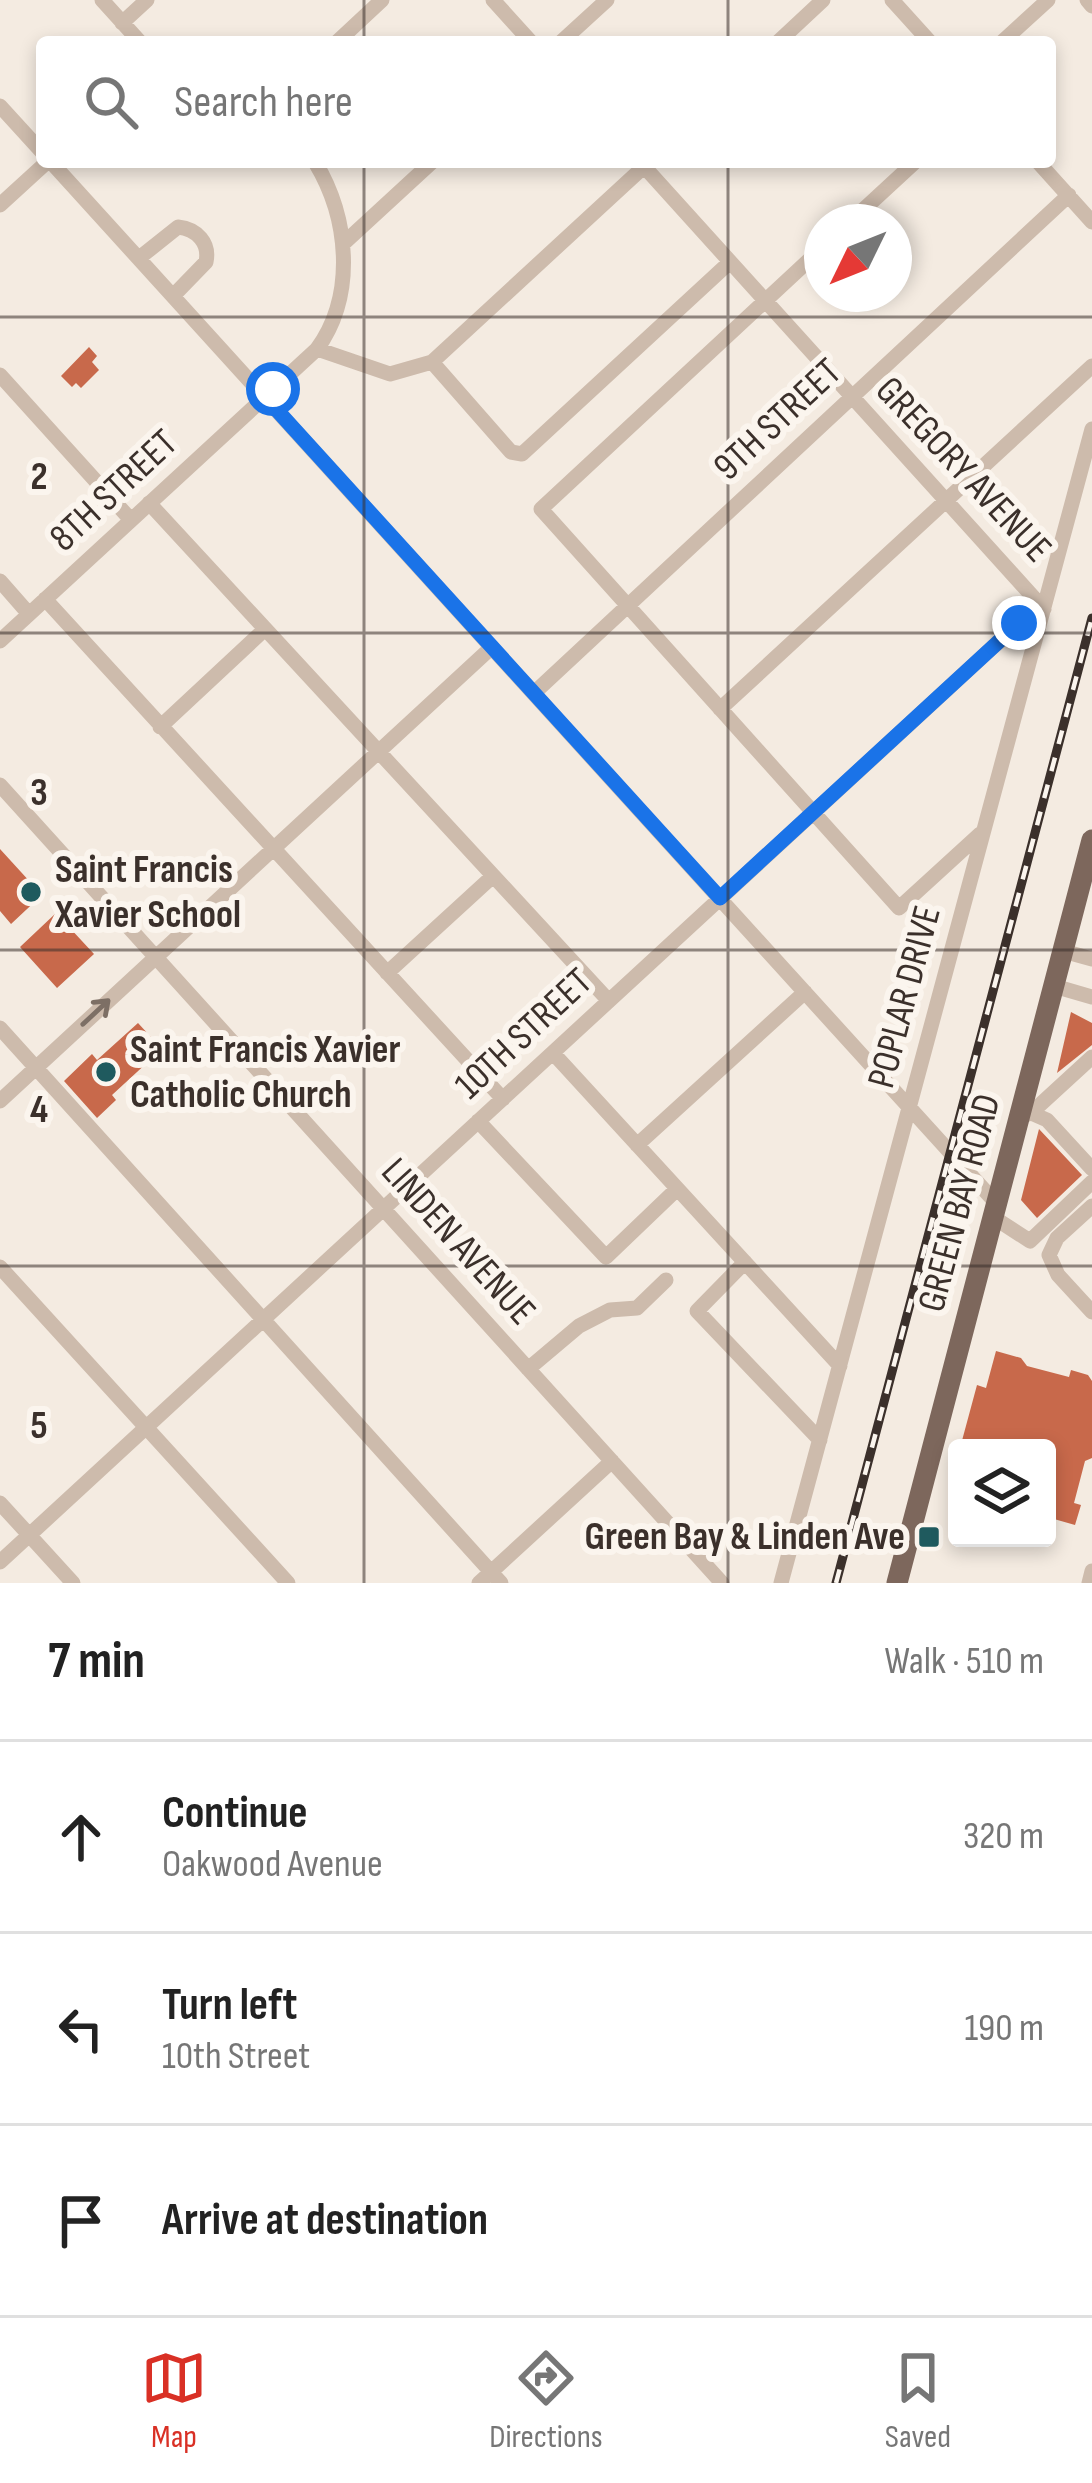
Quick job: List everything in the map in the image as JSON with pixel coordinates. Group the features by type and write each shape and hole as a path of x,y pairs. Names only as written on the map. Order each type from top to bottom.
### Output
{"main road":[{"name":"GREEN BAY ROAD","path":"897,1583 995,1210 1026,1115 1091,847"}],"street":[{"path":"102,0 134,36"},
{"path":"122,23 147,0"},
{"path":"343,36 382,0"},
{"path":"493,0 526,36"},
{"path":"568,36 607,0"},
{"path":"784,36 823,0"},
{"path":"892,0 925,36"},
{"path":"1009,36 1048,0"},
{"path":"0,106 36,145"},
{"path":"0,205 42,168"},
{"path":"55,168 269,393 995,1210 1030,1240 1092,1182"},
{"path":"319,168 328,182 344,243 337,311 316,349 390,374 432,362 640,168"},
{"path":"344,243 425,168"},
{"name":"GREGORY AVENUE","path":"648,168 1044,609"},
{"path":"870,204 908,168"},
{"path":"1043,168 1092,221"},
{"name":"9TH STREET","path":"534,693 1069,196"},
{"path":"140,258 178,227 200,236 206,244 206,262 173,296"},
{"path":"432,362 511,452 523,454 730,262"},
{"path":"804,265 541,509 899,908 984,830"},
{"name":"8TH STREET","path":"0,641 316,349"},
{"path":"720,709 1092,366"},
{"path":"0,375 131,520"},
{"name":"POPLAR DRIVE","path":"782,1583 1092,429"},
{"path":"149,503 608,1001"},
{"path":"0,581 29,614"},
{"path":"45,599 502,1099"},
{"name":"10TH STREET","path":"0,1562 1019,623 1044,609"},
{"path":"160,727 265,628"},
{"path":"0,1101 492,647"},
{"name":"LINDEN AVENUE","path":"0,785 722,1583"},
{"path":"387,973 494,876"},
{"path":"1063,951 1092,959"},
{"path":"1054,986 1092,997"},
{"path":"637,1145 805,992"},
{"path":"0,1028 490,1580 612,1461"},
{"path":"553,1053 840,1366"},
{"path":"1026,1115 1092,1057"},
{"path":"1026,1115 1047,1120 1092,1168"},
{"path":"478,1121 606,1257 677,1189"},
{"path":"1092,1206 1057,1238 1049,1255 1058,1275 1092,1312"},
{"path":"745,1262 698,1311 820,1440"},
{"path":"0,1267 288,1583"},
{"path":"528,1369 560,1338 610,1310 637,1308 666,1280"},
{"path":"0,1503 73,1583"},
{"path":"1089,1583 1092,1571"}],"building":[{"path":"89,347 97,356 92,362 99,370 81,388 76,383 72,387 61,376"},
{"path":"0,849 42,895 11,924 0,911"},
{"path":"56,913 94,954 57,988 20,947"},
{"path":"1071,1012 1092,1023 1092,1045 1057,1073"},
{"name":"Saint Francis Xavier Catholic Church","path":"138,1023 162,1049 112,1095 116,1100 97,1118 64,1081 92,1054 97,1060"},
{"path":"1039,1129 1082,1175 1037,1218 1021,1200"},
{"path":"996,1351 1021,1358 1027,1366 1069,1377 1071,1370 1092,1381 1092,1458 1085,1461 1074,1503 1081,1505 1075,1525 1056,1520 1056,1439 962,1439 977,1385 986,1388"}],"railway":[{"path":"836,1583 1092,618"}],"place":[{"name":"Saint Francis Xavier School","path":"31,892"},
{"name":"Saint Francis Xavier Catholic Church","path":"106,1072"},
{"name":"Green Bay & Linden Ave","path":"929,1537"}],"route":[{"path":"273,389 265,397 720,898 1019,623"}]}
